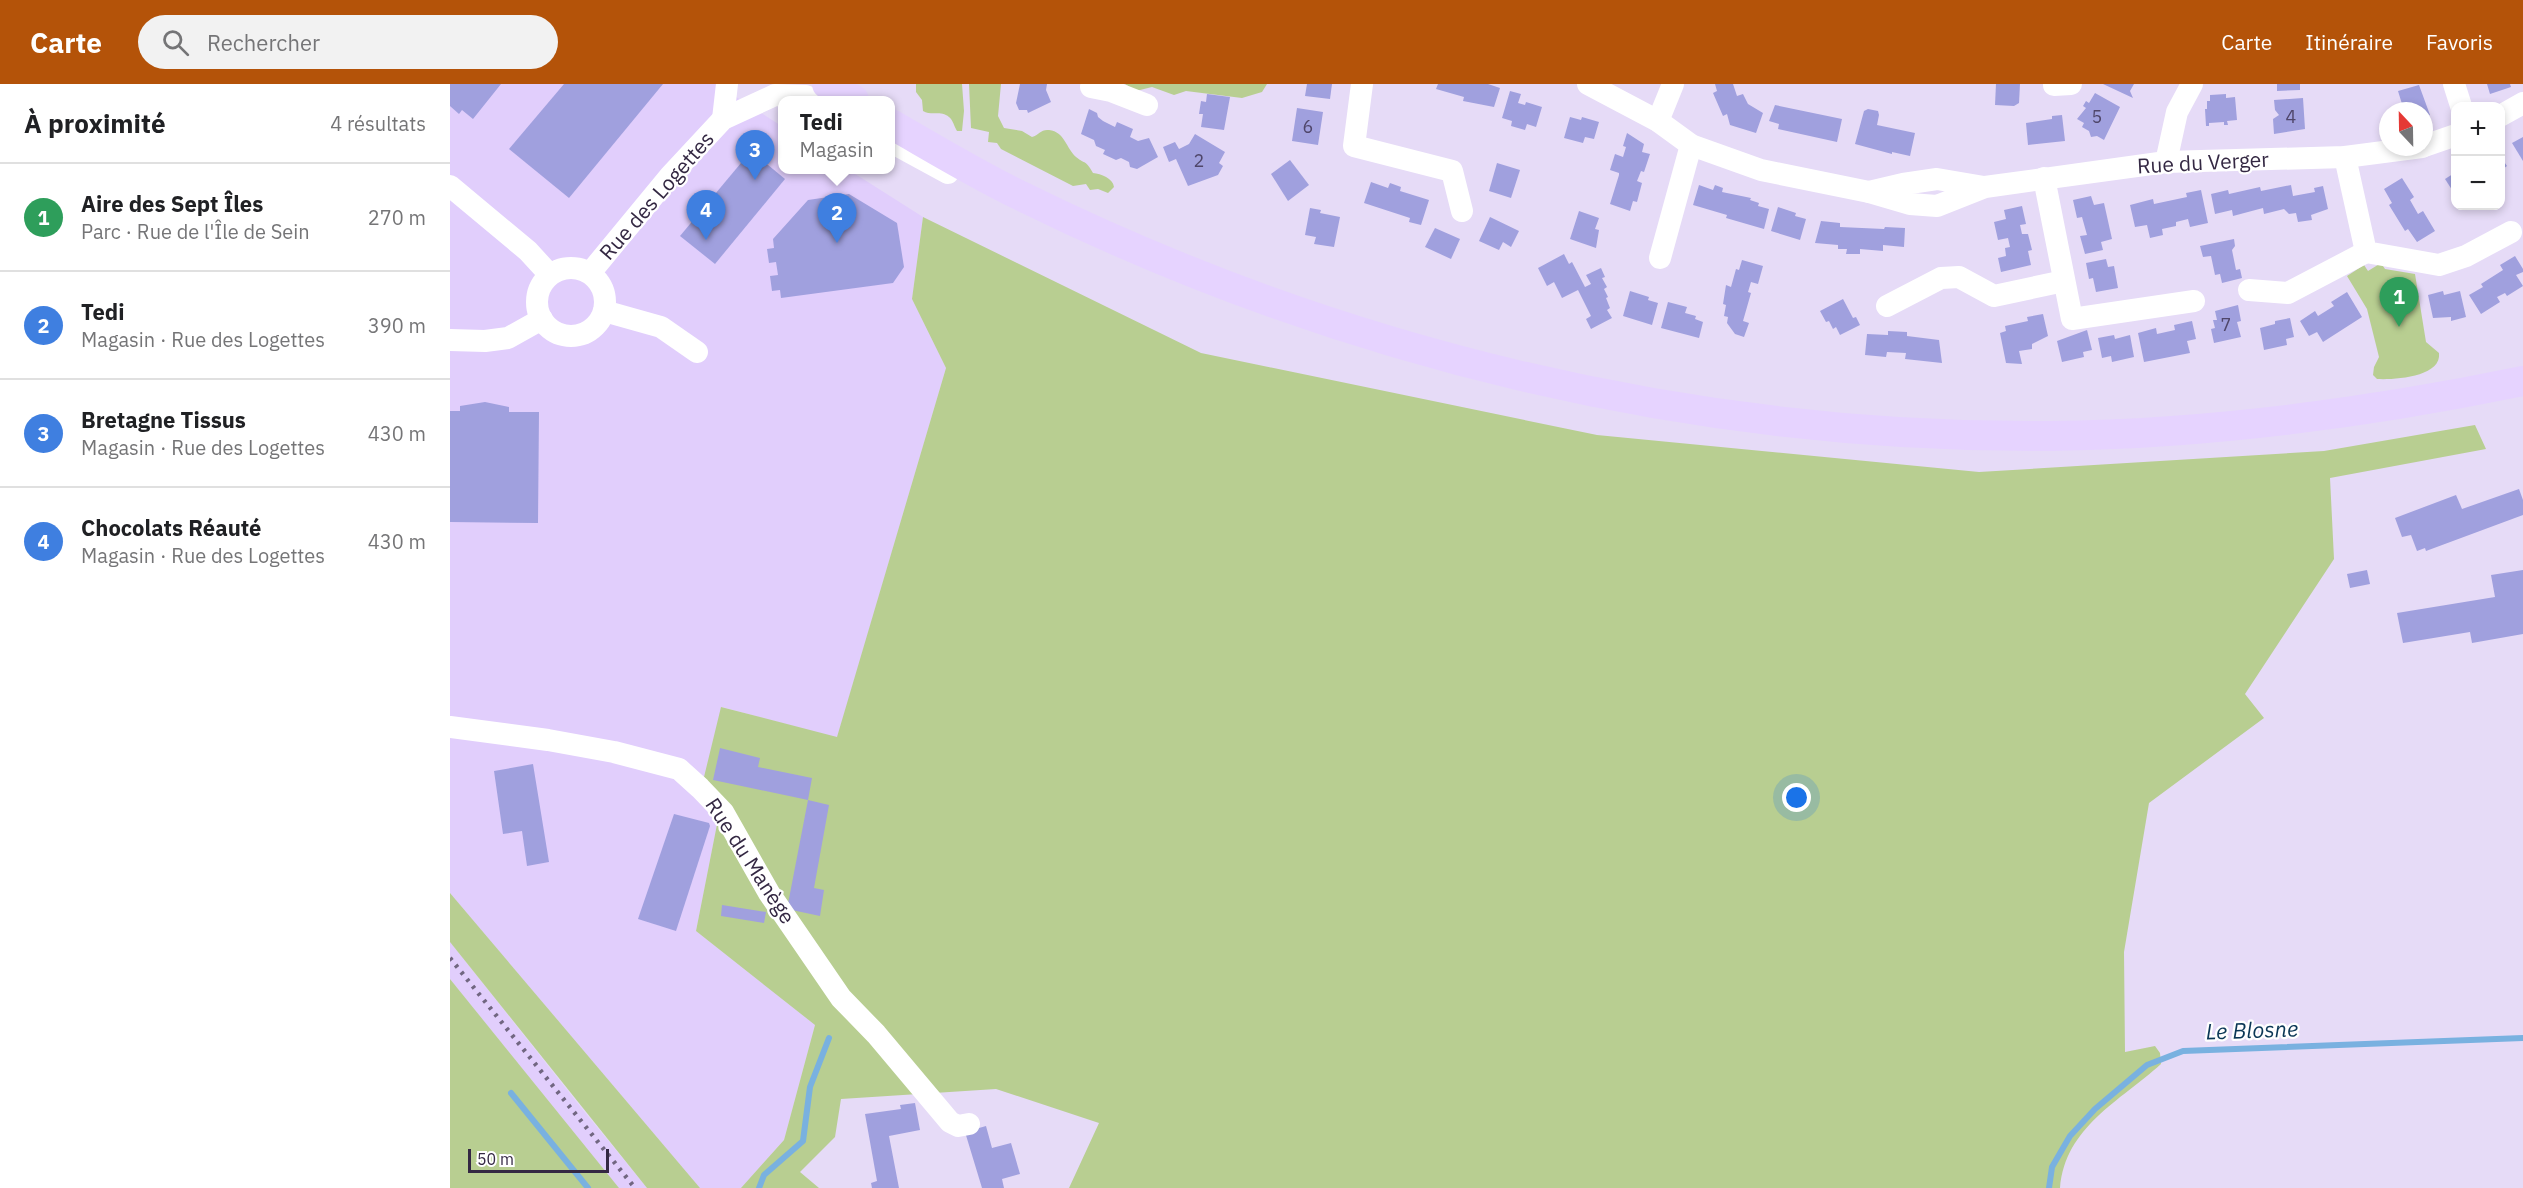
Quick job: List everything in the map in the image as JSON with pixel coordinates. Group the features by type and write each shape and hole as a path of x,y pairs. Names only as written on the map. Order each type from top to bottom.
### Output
{"main road":[{"path":"827,84 847,96"},
{"path":"895,126 975,172 1104,234 1220,284 1312,318 1393,343 1519,376 1695,410 1782,422 1886,431 2055,436 2212,428 2318,417 2416,403 2523,381"}],"street":[{"path":"723,119 727,84"},
{"path":"1362,84 1354,146 1452,171 1462,212"},
{"name":"Rue du Verger","path":"1588,84 1658,121 1691,145 1761,170 1869,192 1910,204 1937,206 1985,187 2166,162 2345,157 2379,153"},
{"path":"1658,121 1673,84"},
{"path":"2166,162 2177,112 2190,84"},
{"path":"2454,84 2460,102"},
{"path":"1105,87 1147,105"},
{"path":"723,119 775,95 806,96"},
{"path":"2505,113 2523,103"},
{"name":"Rue des Logettes","path":"590,273 670,176 723,119"},
{"name":"Rue du Verger","path":"2433,143 2451,137"},
{"path":"895,144 1008,205 1051,222 1104,234"},
{"path":"1660,258 1691,145"},
{"path":"2345,157 2366,252"},
{"path":"2044,178 2072,319 2099,313 2194,301"},
{"path":"450,186 528,250 550,275"},
{"path":"2249,290 2288,293 2366,252 2439,265 2466,256 2511,232"},
{"path":"566,268 590,273 603,289 604,310 596,326 572,336 555,331 542,319 537,304 540,288 550,275 566,268"},
{"path":"1887,306 1941,278 1959,277 1994,296 2064,281"},
{"path":"604,310 661,327 697,352"},
{"path":"450,340 485,341 508,338 542,319"},
{"name":"Rue du Manège","path":"450,727 548,740 615,752 679,769 723,812 770,893 841,998 876,1034 950,1122 958,1126 969,1124"}],"shaded area":[{"path":"450,84 716,84 778,124 778,174 855,174 923,217 912,299 946,368 837,738 722,707 722,799 696,931 815,1025 784,1140 741,1188 700,1188 450,893"},
{"path":"450,942 647,1188 619,1188 450,979"}],"green space":[{"path":"916,84 962,84 964,111 962,131 957,131 952,120 946,115 923,111 922,100 916,92"},
{"path":"969,84 1001,84 998,116 1004,128 1022,131 1032,137 1044,130 1054,131 1093,173 1109,179 1114,187 1108,193 1098,189 1090,190 1086,184 1073,186 1001,149 997,143 988,142 989,132 971,128"},
{"path":"1125,84 1267,84 1262,92 1242,98 1186,91 1174,95 1152,87 1136,91"},
{"path":"923,217 1201,353 1597,435 1979,472 2324,451 2475,425 2486,449 2330,478 2334,559 2245,694 2264,718 2149,803 2124,952 2125,1052 2155,1046 2160,1053 2161,1064 2112,1103 2083,1132 2072,1148 2064,1167 2060,1188 1069,1188 1099,1123 996,1089 841,1099 835,1137 800,1172 819,1188 741,1188 784,1140 815,1025 696,931 722,799 704,777 721,707 837,737 946,368 912,299"},
{"path":"2381,263 2385,269 2415,274 2426,342 2439,353 2438,361 2425,372 2394,379 2377,379 2373,375 2379,357 2367,309 2347,276 2364,265 2368,271"},
{"path":"450,893 700,1188 647,1188 450,942"},
{"path":"450,979 619,1188 450,1188"}],"building":[{"path":"450,84 501,84 473,119 462,110 459,114 450,106"},
{"path":"564,84 663,84 569,198 509,149"},
{"path":"1020,84 1047,84 1046,90 1051,102 1028,113 1027,110 1019,110 1016,103"},
{"path":"1307,84 1332,84 1330,99 1305,96"},
{"path":"1438,84 1488,84 1500,88 1494,107 1463,101 1464,97 1436,89"},
{"path":"1715,84 1733,84 1737,96 1743,94 1748,104 1763,113 1756,133 1730,125 1727,114 1723,116 1713,93 1717,91"},
{"path":"1996,84 2020,84 2019,103 2014,106 1995,105"},
{"path":"2103,84 2134,84 2130,91 2133,98"},
{"path":"2277,84 2300,84 2300,90 2277,91"},
{"path":"2487,84 2510,84 2511,87 2490,94"},
{"path":"2419,85 2425,102 2401,102 2398,91"},
{"path":"1510,91 1521,94 1518,103 1525,105 1526,102 1542,107 1536,127 1527,124 1525,130 1511,126 1512,121 1502,118"},
{"path":"2095,93 2120,107 2104,140 2097,136 2091,137 2089,131 2082,127 2084,123 2077,119 2086,108 2083,106 2086,101 2089,103"},
{"path":"1207,94 1230,97 1224,130 1201,127 1203,114 1199,114 1201,101 1206,102"},
{"path":"2226,94 2226,98 2235,97 2237,120 2227,121 2228,125 2224,125 2224,122 2209,123 2209,126 2206,126 2205,109 2207,109 2207,101 2210,101 2210,95"},
{"path":"2303,98 2305,129 2274,134 2273,119 2279,115 2275,110 2274,100"},
{"path":"1775,105 1842,119 1837,142 1778,129 1779,124 1769,121"},
{"path":"1297,108 1323,112 1318,145 1292,141"},
{"path":"1089,109 1097,113 1103,121 1115,127 1117,122 1133,129 1130,137 1138,141 1149,138 1158,157 1137,169 1130,167 1129,162 1121,158 1116,160 1103,154 1105,150 1096,146 1094,140 1081,134"},
{"path":"1868,109 1878,111 1877,125 1915,133 1910,156 1892,152 1892,154 1855,144 1864,111"},
{"path":"2062,115 2065,141 2028,145 2026,123"},
{"path":"1570,117 1581,120 1582,117 1599,122 1594,139 1585,137 1583,143 1564,138"},
{"path":"1627,133 1644,144 1642,152 1650,154 1644,172 1641,171 1637,181 1642,183 1637,202 1633,201 1630,211 1610,204 1619,173 1610,170 1615,154 1623,157 1626,147 1623,146"},
{"path":"1195,134 1225,152 1219,163 1223,166 1218,175 1188,186 1176,159 1169,162 1163,147 1175,142 1179,149 1189,144"},
{"path":"2523,137 2523,161 2512,143"},
{"path":"751,151 785,179 715,264 680,236"},
{"path":"1290,160 1309,185 1288,201 1271,174"},
{"path":"1497,163 1520,170 1511,198 1489,191"},
{"path":"2451,175 2451,188 2445,179"},
{"path":"2402,178 2414,197 2410,200 2418,214 2423,211 2435,231 2417,242 2408,229 2405,231 2389,205 2392,203 2384,189"},
{"path":"1371,182 1388,188 1390,183 1401,187 1400,191 1429,200 1421,225 1409,222 1410,218 1364,203"},
{"path":"1699,185 1713,190 1715,185 1723,188 1722,192 1751,198 1750,200 1759,203 1758,206 1769,209 1764,229 1693,205"},
{"path":"2291,185 2293,196 2315,192 2314,188 2323,186 2328,209 2311,215 2312,220 2298,222 2296,213 2289,214 2284,209 2264,214 2263,208 2233,216 2232,210 2215,214 2211,194 2228,190 2229,194 2260,187 2261,191"},
{"path":"2201,190 2208,223 2190,227 2188,219 2176,222 2176,226 2162,229 2163,235 2150,238 2147,225 2135,227 2130,205 2153,199 2154,204 2187,197 2186,193"},
{"path":"849,194 897,223 904,267 893,283 781,298 780,290 772,291 770,276 778,275 776,262 769,263 767,249 774,248 773,239 808,200"},
{"path":"2091,196 2094,205 2104,203 2112,239 2101,242 2103,250 2085,254 2080,236 2087,235 2082,217 2077,218 2073,200"},
{"path":"2022,206 2026,224 2020,225 2022,234 2028,234 2032,250 2028,251 2031,265 2001,272 1998,258 2006,256 2005,248 2010,247 2008,238 1998,240 1994,222 2006,219 2004,210"},
{"path":"1778,207 1806,219 1800,240 1771,231"},
{"path":"1310,208 1321,210 1320,213 1340,217 1334,247 1314,244 1316,237 1305,235"},
{"path":"1579,211 1599,218 1595,229 1599,230 1596,248 1570,239"},
{"path":"1490,217 1519,231 1511,247 1503,242 1499,250 1479,241"},
{"path":"1821,221 1840,223 1840,227 1905,228 1904,247 1883,245 1883,251 1860,249 1860,254 1846,254 1847,249 1838,249 1838,245 1815,243"},
{"path":"1435,228 1460,239 1451,259 1425,247"},
{"path":"2234,239 2235,246 2232,250 2236,270 2240,269 2242,278 2222,283 2220,274 2215,275 2211,256 2203,257 2200,246"},
{"path":"1564,254 1569,264 1572,262 1585,287 1591,284 1586,275 1601,268 1605,277 1602,278 1607,287 1604,289 1610,308 1607,310 1612,318 1591,329 1586,319 1591,316 1578,290 1562,298 1554,282 1547,286 1538,268"},
{"path":"2515,256 2523,269 2523,272 2516,275 2523,286 2507,296 2505,293 2497,297 2500,302 2481,314 2469,295 2483,287 2481,284 2503,270 2500,265"},
{"path":"2106,259 2108,267 2114,266 2118,288 2096,292 2093,278 2089,279 2086,263"},
{"path":"1742,260 1763,266 1758,284 1751,282 1748,292 1751,293 1743,321 1749,323 1744,337 1735,334 1727,323 1728,317 1724,316 1726,305 1723,304 1726,285 1731,287 1736,269 1739,270"},
{"path":"1630,291 1649,297 1648,300 1658,303 1652,325 1623,316"},
{"path":"2443,291 2444,295 2460,291 2466,317 2451,321 2451,317 2433,318 2428,295"},
{"path":"2347,292 2362,317 2323,342 2317,332 2309,336 2300,321 2315,311 2318,316 2334,306 2331,302"},
{"path":"1843,299 1853,318 1856,317 1860,325 1840,335 1836,327 1833,329 1829,321 1826,322 1820,311"},
{"path":"1668,302 1687,307 1685,313 1696,316 1695,319 1703,322 1699,338 1661,328"},
{"path":"2238,305 2241,321 2237,322 2241,337 2214,343 2211,329 2215,328 2213,320 2217,320 2215,311"},
{"path":"2043,314 2048,336 2032,344 2032,349 2019,351 2022,364 2006,363 2000,333 2006,331 2005,326 2028,321 2027,317"},
{"path":"2290,318 2294,337 2286,339 2287,345 2264,350 2260,328 2275,324 2275,321"},
{"path":"2192,321 2196,339 2187,341 2190,353 2144,362 2138,333 2156,328 2157,334 2175,330 2174,325"},
{"path":"2087,330 2092,350 2083,352 2084,357 2062,362 2057,341"},
{"path":"1888,331 1907,332 1907,336 1939,340 1942,363 1905,359 1906,353 1887,352 1886,357 1865,355 1867,334 1888,335"},
{"path":"2114,335 2115,339 2130,335 2134,357 2112,362 2111,356 2102,358 2098,338"},
{"path":"485,402 509,407 509,412 539,412 538,523 450,522 450,411 460,411 460,406"},
{"path":"2519,489 2523,500 2523,515 2426,551 2425,548 2417,551 2411,535 2402,537 2395,518 2456,495 2462,509"},
{"path":"2367,570 2370,584 2350,588 2347,574"},
{"path":"2523,570 2523,634 2472,643 2470,632 2403,643 2397,613 2495,597 2491,575"},
{"path":"720,748 760,758 758,767 812,778 808,800 713,780"},
{"path":"533,764 549,862 527,866 522,831 503,834 494,771"},
{"path":"808,800 829,805 814,888 824,890 820,916 787,909"},
{"path":"674,814 709,823 710,826 676,931 638,919"},
{"path":"722,905 766,912 764,923 721,916"},
{"path":"915,1103 920,1130 889,1136 899,1188 872,1188 871,1183 877,1181 865,1114 901,1109 900,1105"},
{"path":"986,1126 992,1148 1011,1143 1020,1174 1002,1179 1004,1188 982,1188 965,1132"}],"waterway":[{"path":"759,1188 764,1175 803,1141 810,1087 829,1038"},
{"name":"Le Blosne","path":"2049,1188 2052,1167 2070,1136 2095,1109 2147,1065 2183,1051 2523,1038"},
{"path":"511,1093 588,1188"}],"railway":[{"path":"450,958 635,1188"}],"place":[{"name":"Bretagne Tissus","path":"755,180"},
{"name":"Chocolats Réauté","path":"706,240"},
{"name":"Tedi","path":"837,243"},
{"name":"Aire des Sept Îles","path":"2399,327"}]}
